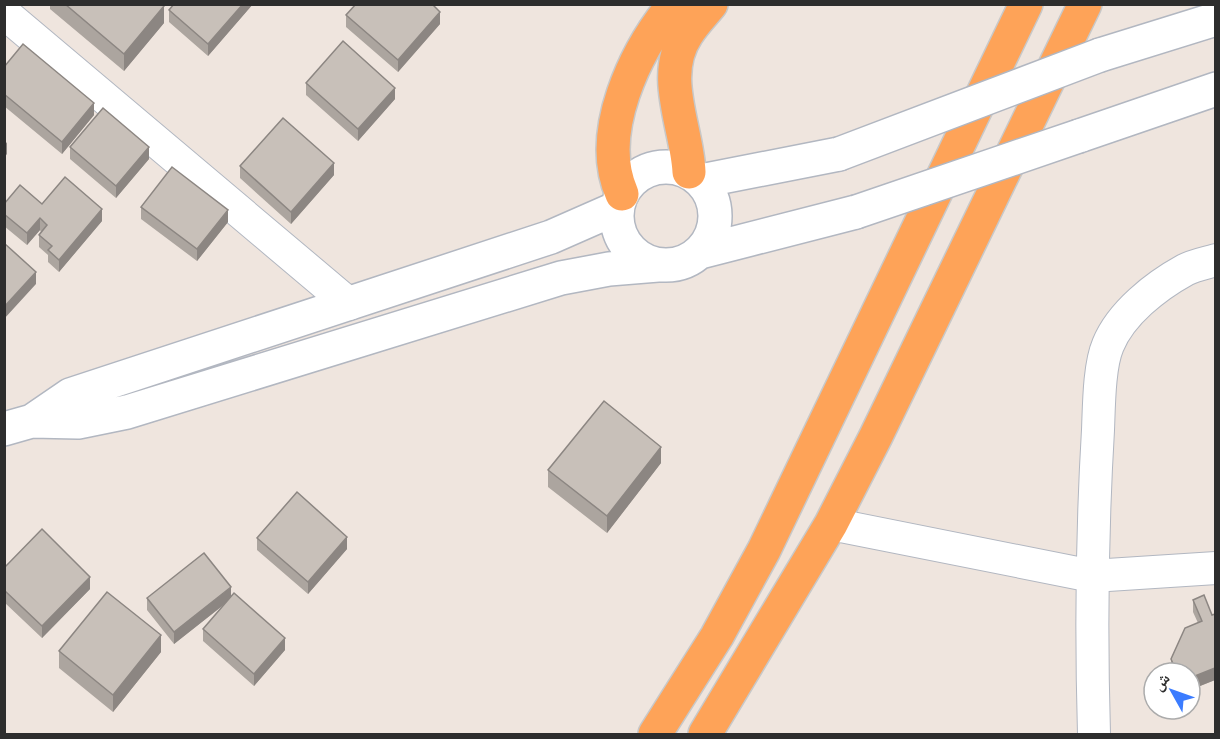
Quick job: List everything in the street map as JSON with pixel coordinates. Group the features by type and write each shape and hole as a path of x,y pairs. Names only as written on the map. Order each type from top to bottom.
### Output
{"highway":[{"path":"619,201 613,163 613,140 623,96 638,58 674,4"},
{"path":"695,177 676,99 674,75 678,53 686,35 711,4"},
{"path":"999,4 1005,48"},
{"path":"655,735 717,636 764,550 1026,4"},
{"path":"705,735 831,524 876,436 1085,4"}],"street":[{"path":"4,13 349,304"},
{"path":"695,177 839,154 1100,56 1215,19"},
{"path":"700,252 856,212 1215,89"},
{"path":"18,425 78,422 127,412 561,278 609,268 673,266 688,261 700,252 710,239 715,225 715,209 710,194 695,177 674,168 659,167 644,172 631,181 619,201 617,224 621,239 630,251 643,260 657,265"},
{"path":"18,425 70,395 551,237 619,201"},
{"path":"1094,735 1092,576 1101,380 1108,345 1122,322 1147,296 1187,269 1215,260"},
{"path":"831,524 1092,576 1215,568"}],"building":[{"path":"65,4 162,4 164,6 124,54"},
{"path":"174,4 243,4 208,44 169,10"},
{"path":"356,4 432,4 440,12 398,60 346,15"},
{"path":"343,41 395,88 358,129 306,83"},
{"path":"23,44 94,103 62,142 4,94 4,67"},
{"path":"103,108 149,147 116,186 70,147"},
{"path":"283,118 334,163 291,212 240,166"},
{"path":"172,167 228,210 197,249 141,207"},
{"path":"65,177 102,209 59,260 48,250 52,246 39,235 47,225 40,218 27,233 4,214 4,204 20,185 42,204"},
{"path":"4,243 36,272 4,307"},
{"path":"604,401 661,447 607,516 548,470"},
{"path":"297,492 347,537 308,582 257,538"},
{"path":"42,529 90,577 42,626 4,590 4,568"},
{"path":"204,553 231,587 174,632 147,598"},
{"path":"107,592 161,635 113,695 59,651"},
{"path":"234,593 285,638 254,674 203,629"},
{"path":"1204,595 1212,615 1215,614 1215,668 1202,673 1202,661 1172,661 1171,659 1185,628 1202,621 1193,600"}]}
